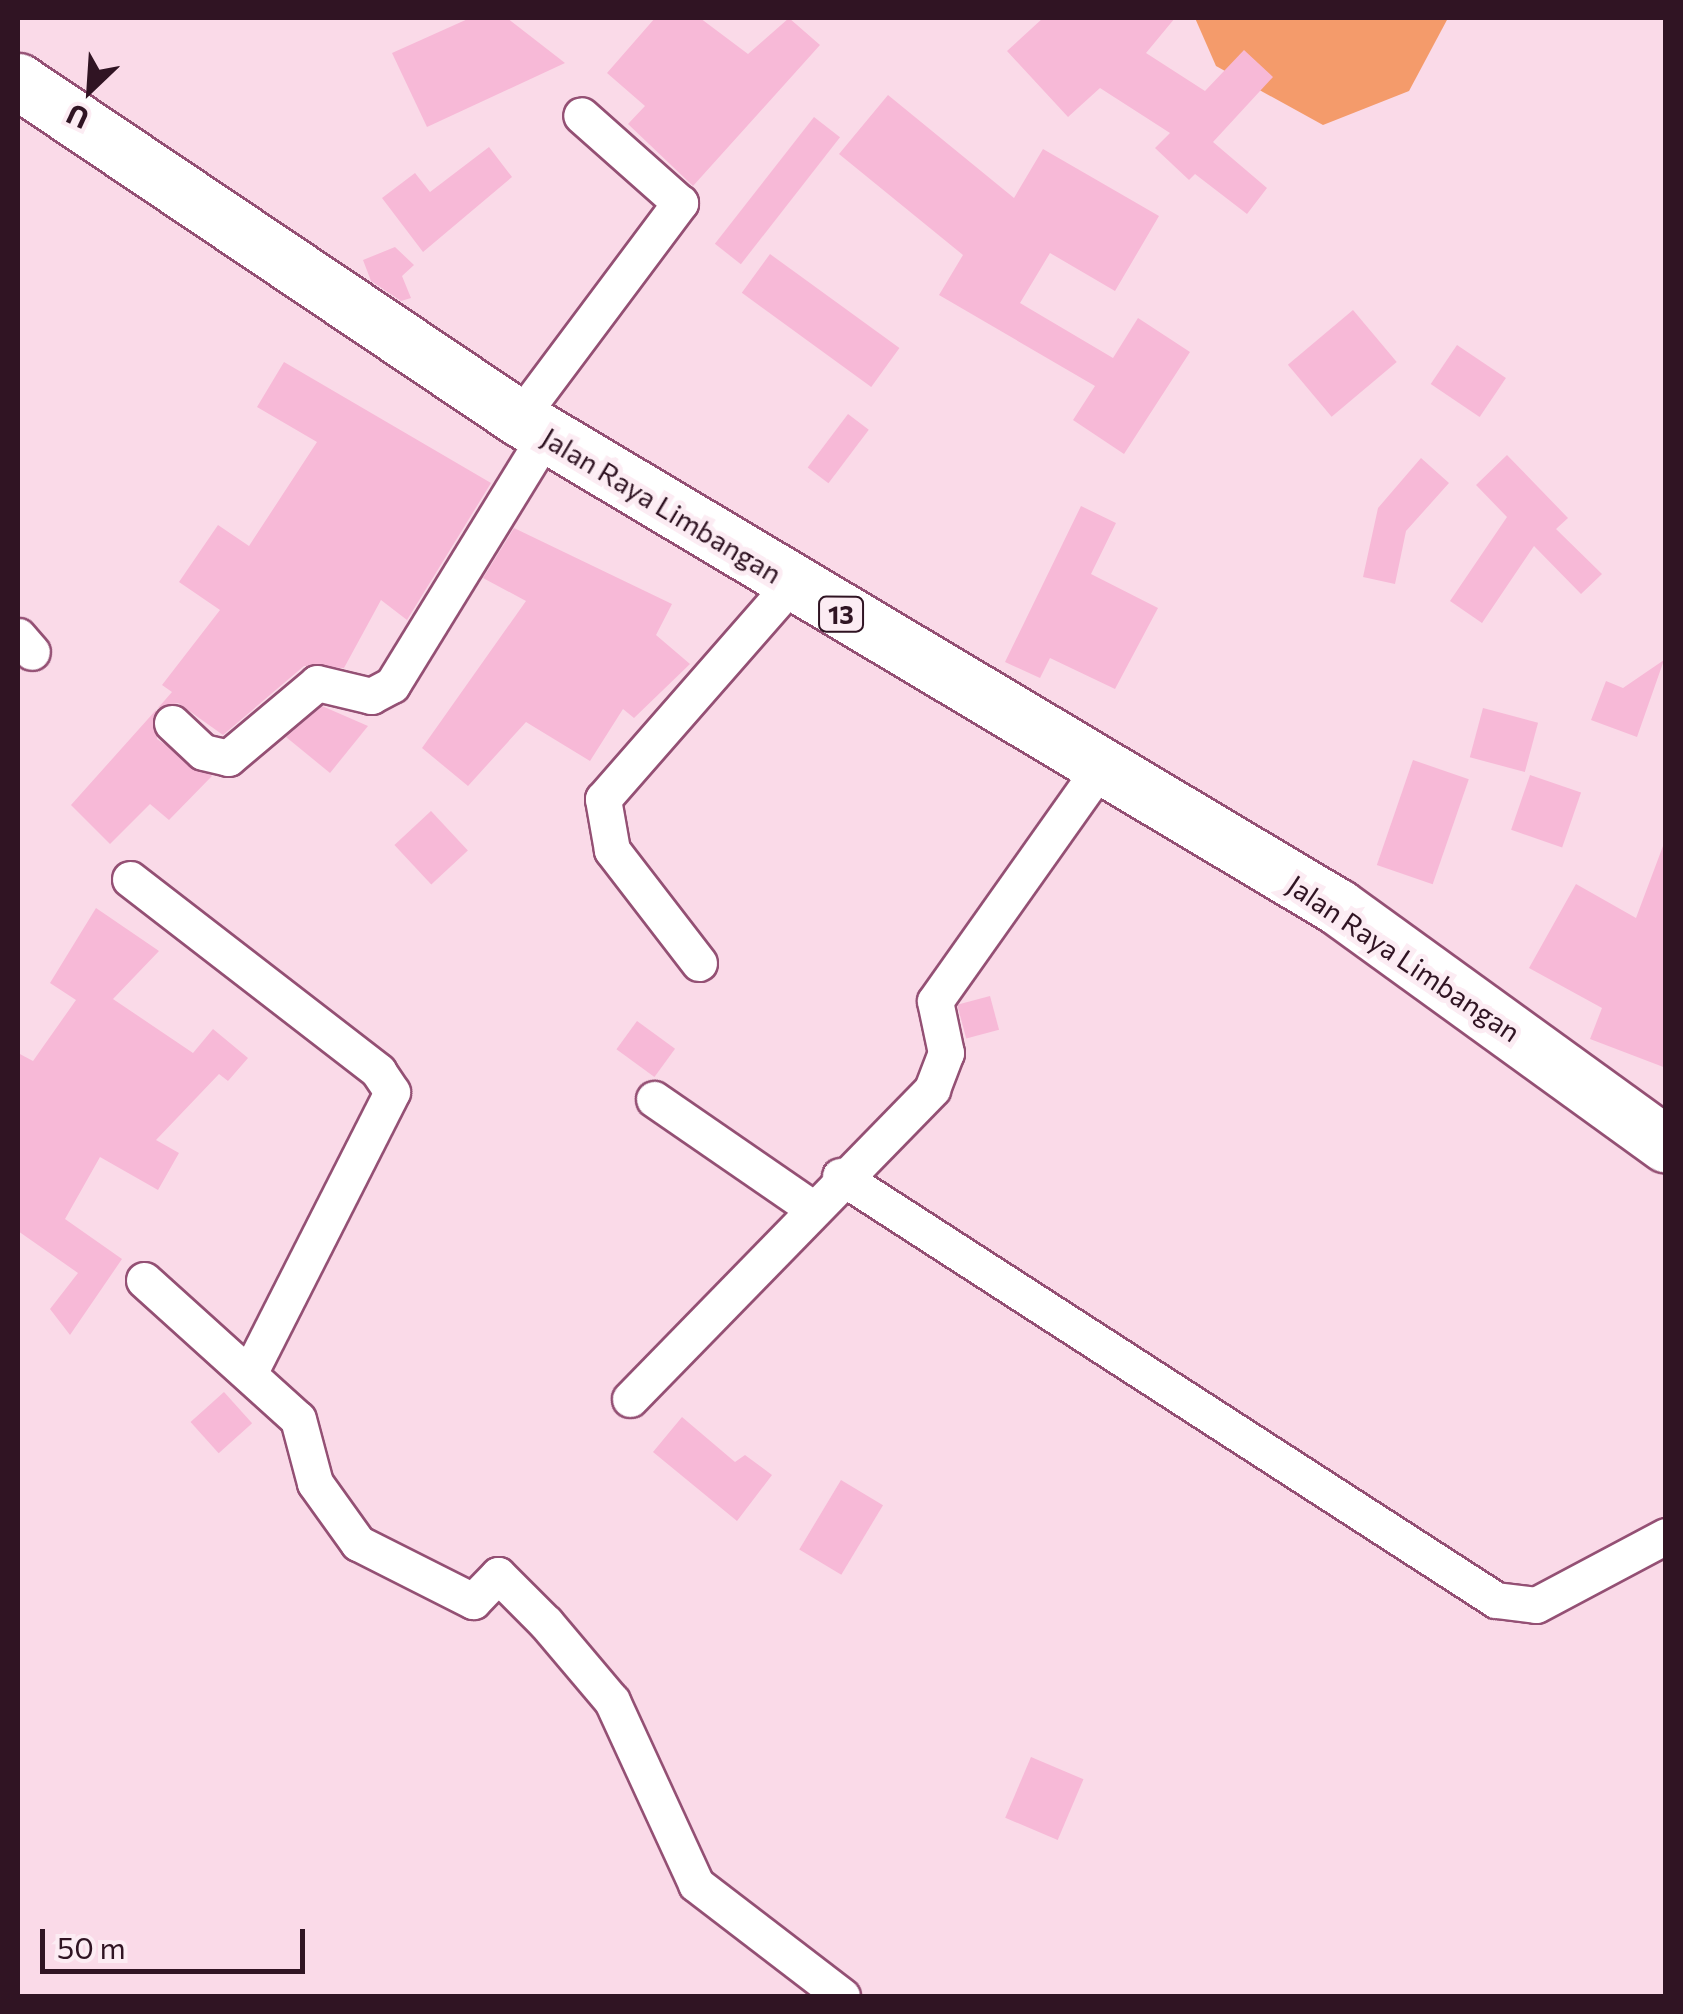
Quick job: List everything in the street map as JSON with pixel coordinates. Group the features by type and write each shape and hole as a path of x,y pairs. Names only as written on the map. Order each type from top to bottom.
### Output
{"highway":[{"name":"Jalan Raya Limbangan","path":"18,81 533,426 1098,772 1338,906 1666,1144"}],"street":[{"path":"172,724 204,752 228,758 317,683 371,696 392,685 533,426 680,202 581,116"},
{"path":"699,963 612,850 602,799 791,584"},
{"path":"630,1398 808,1206 932,1088 946,1053 935,1001 1098,772"},
{"path":"130,879 378,1071 392,1092 250,1372"},
{"path":"654,1099 808,1206"},
{"path":"840,1176 1496,1600 1536,1605 1666,1536"},
{"path":"144,1280 298,1419 315,1483 358,1542 473,1601 498,1576 546,1623 612,1701 696,1884 842,1996"}],"shaded area":[{"path":"1195,18 1448,18 1409,91 1323,125 1216,66"}],"building":[{"path":"470,18 507,18 565,63 427,127 392,53"},
{"path":"655,18 700,18 748,54 789,18 820,45 693,186 628,124 645,106 607,73"},
{"path":"1043,18 1175,18 1146,53 1205,91 1244,50 1273,77 1213,142 1267,188 1247,214 1195,174 1189,180 1155,148 1170,133 1100,88 1068,117 1007,51"},
{"path":"888,95 1014,198 1043,149 1159,216 1115,291 1050,253 1020,303 1113,358 1138,318 1190,352 1124,454 1073,420 1095,386 939,295 963,255 839,154"},
{"path":"814,117 840,137 741,264 715,244"},
{"path":"489,147 512,177 423,252 382,198 415,173 430,192"},
{"path":"395,247 414,265 402,276 411,298 401,301 371,281 363,260"},
{"path":"770,254 899,348 871,387 742,293"},
{"path":"1353,310 1397,362 1332,417 1288,365"},
{"path":"1457,345 1506,378 1480,417 1431,384"},
{"path":"284,362 491,483 407,620 381,600 344,668 304,666 223,735 178,703 158,708 172,692 162,685 220,610 179,582 218,525 249,546 317,442 257,407"},
{"path":"848,414 869,430 828,483 808,468"},
{"path":"1507,455 1568,518 1556,529 1602,574 1581,594 1534,546 1482,623 1450,601 1507,517 1476,485"},
{"path":"1421,458 1449,483 1406,531 1395,584 1363,577 1378,508"},
{"path":"1081,506 1116,523 1091,574 1158,608 1115,689 1050,658 1040,678 1005,662"},
{"path":"514,528 672,604 656,635 690,664 634,718 623,709 590,761 526,722 468,786 422,748 526,601 483,578"},
{"path":"1664,660 1637,737 1591,720 1606,681 1623,688"},
{"path":"322,706 368,726 330,773 286,737"},
{"path":"1483,708 1538,723 1525,772 1470,757"},
{"path":"156,710 157,739 212,776 169,820 150,804 110,844 71,805"},
{"path":"1413,760 1469,779 1433,884 1377,865"},
{"path":"1530,775 1581,793 1562,847 1511,830"},
{"path":"431,811 468,850 431,885 394,845"},
{"path":"1663,846 1666,1068 1590,1039 1602,1008 1529,968 1576,884 1636,918"},
{"path":"96,908 159,951 113,999 193,1053 213,1029 248,1058 228,1081 219,1074 156,1140 179,1153 158,1190 100,1157 65,1219 122,1259 70,1335 50,1309 78,1273 18,1231 18,1053 33,1061 76,1000 50,983"},
{"path":"990,996 999,1030 966,1039 957,1005"},
{"path":"637,1021 675,1049 654,1077 616,1049"},
{"path":"224,1392 252,1423 219,1453 191,1422"},
{"path":"682,1417 735,1462 745,1455 772,1475 737,1521 653,1452"},
{"path":"841,1480 883,1505 841,1575 799,1549"},
{"path":"1031,1757 1083,1779 1058,1840 1005,1818"}]}
